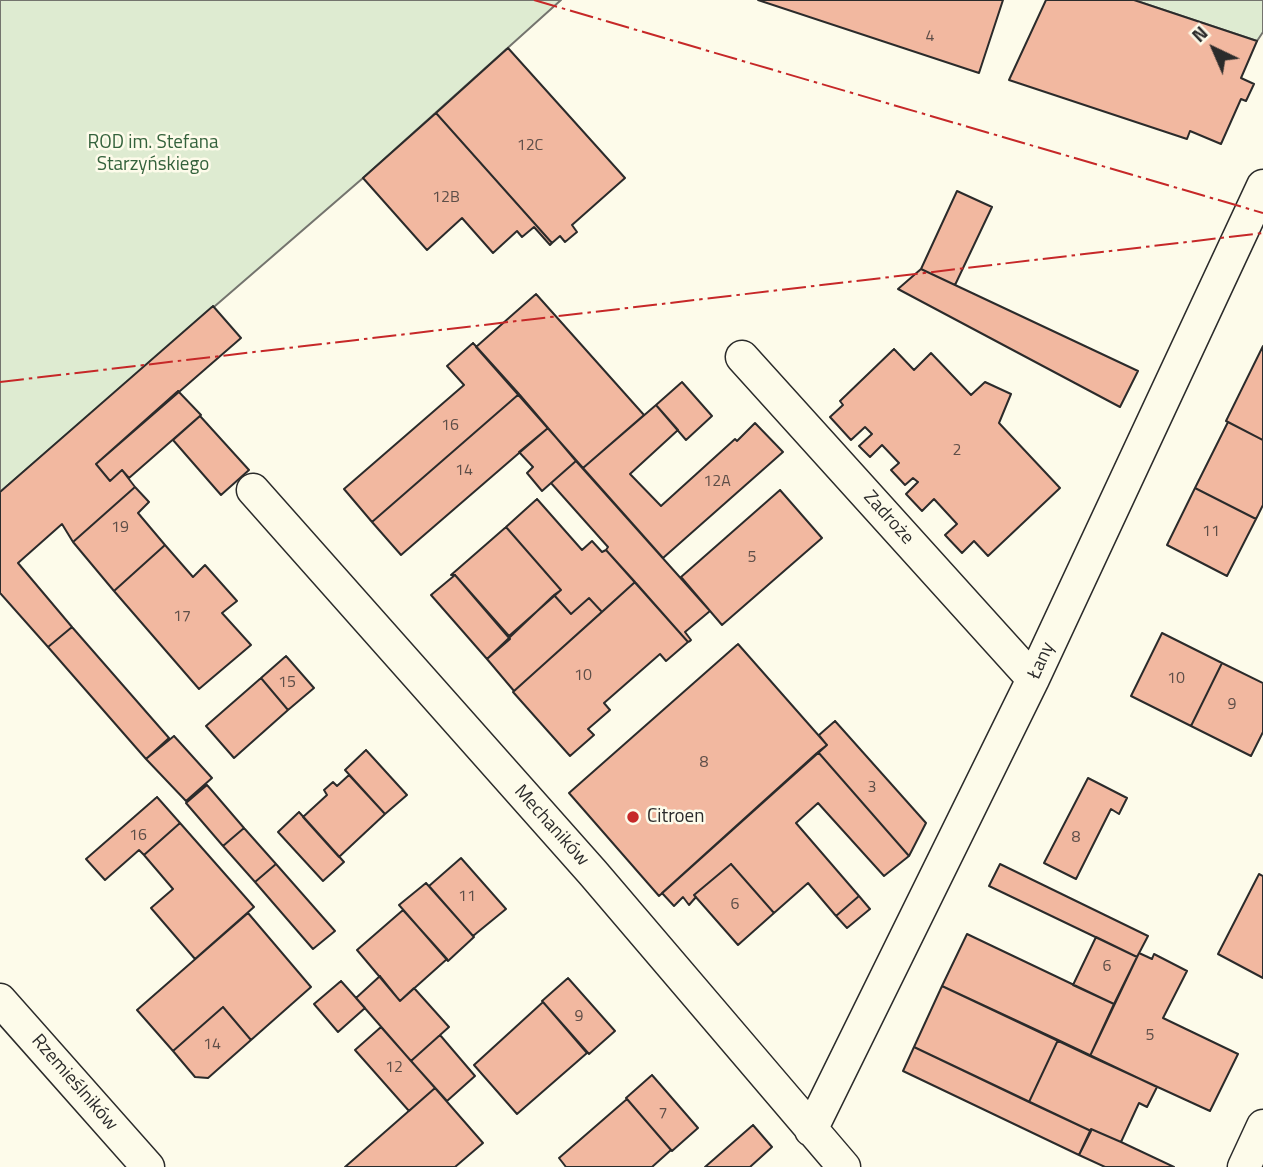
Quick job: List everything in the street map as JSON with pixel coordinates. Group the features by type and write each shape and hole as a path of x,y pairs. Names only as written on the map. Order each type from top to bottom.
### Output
{"street":[{"name":"Łany","path":"811,1130 1033,679 1263,187"},
{"name":"Zadroże","path":"743,357 1033,679"},
{"name":"Mechaników","path":"253,490 593,873 844,1167"},
{"name":"Rzemieślników","path":"0,1000 148,1167"},
{"path":"1244,1167 1263,1126"}],"green space":[{"name":"ROD im. Stefana Starzyńskiego","path":"0,0 561,0 363,178 0,492"},
{"path":"1134,0 1263,0 1263,32 1257,41"}],"building":[{"path":"758,0 1003,0 979,73"},
{"path":"1046,0 1134,0 1257,41 1241,78 1254,84 1246,101 1241,99 1221,144 1190,131 1187,139 1009,80"},
{"path":"508,48 625,178 572,225 577,232 565,242 560,236 552,243 436,113"},
{"path":"436,113 552,243 550,245 534,227 522,237 517,231 493,253 462,218 427,250 363,178"},
{"path":"957,191 992,207 955,285 921,269"},
{"path":"921,269 1138,371 1120,407 898,289"},
{"path":"536,294 644,415 583,468 476,347"},
{"path":"213,306 241,338 96,464 110,481 122,470 135,487 73,542 62,524 18,563 72,627 48,647 0,593 0,492"},
{"path":"473,343 519,394 372,522 344,489 464,385 447,366"},
{"path":"1263,346 1263,440 1226,421"},
{"path":"894,349 914,370 931,353 971,395 985,382 1011,394 999,423 1060,488 988,556 974,541 962,553 945,535 957,524 934,499 922,511 906,494 918,482 913,478 905,485 891,470 899,463 882,445 870,457 859,446 872,434 865,427 851,440 830,417 843,405 840,401"},
{"path":"682,382 712,416 686,440 656,405"},
{"path":"178,391 201,415 129,478 122,470 110,481 96,464"},
{"path":"519,394 548,428 401,555 372,522"},
{"path":"656,405 678,430 630,474 661,506 755,423 783,452 663,558 583,468"},
{"path":"200,416 249,470 221,495 173,440"},
{"path":"1228,422 1263,440 1263,505 1256,519 1195,488"},
{"path":"548,428 576,461 542,491 527,473 533,467 519,452"},
{"path":"576,461 710,611 685,632 690,641 688,642 606,550 608,547 551,483"},
{"path":"135,487 149,502 138,513 165,545 114,591 73,542"},
{"path":"1195,488 1256,519 1227,576 1167,545"},
{"path":"780,490 822,538 722,625 681,577"},
{"path":"537,499 582,550 592,541 602,552 606,550 635,582 602,612 589,598 571,614 554,595 561,590 506,527"},
{"path":"506,527 561,590 509,636 455,575 451,575"},
{"path":"165,545 193,577 205,565 237,601 222,613 251,645 199,689 114,591"},
{"path":"455,575 510,639 487,659 431,595"},
{"path":"635,582 688,642 666,661 660,654 604,703 610,710 588,729 594,735 570,756 513,692"},
{"path":"554,595 571,614 589,598 602,612 514,691 487,659"},
{"path":"72,627 169,738 146,759 48,647"},
{"path":"1162,633 1222,663 1191,726 1131,696"},
{"path":"738,644 827,745 659,896 569,793"},
{"path":"286,656 314,688 288,710 261,678"},
{"path":"1222,663 1263,683 1263,732 1251,756 1191,726"},
{"path":"261,678 288,710 234,758 206,726"},
{"path":"835,721 926,823 909,856 818,752 827,745 819,735"},
{"path":"174,736 212,778 186,801 146,759"},
{"path":"366,750 407,795 385,814 345,770"},
{"path":"818,752 909,856 884,876 818,803 796,823 859,896 836,916 808,883 774,913 731,864 694,895 696,897 689,905 683,897 674,906 662,893"},
{"path":"349,775 385,814 339,857 303,817 327,795 324,790 333,782 337,786"},
{"path":"1088,778 1127,798 1119,814 1111,809 1076,879 1044,863"},
{"path":"207,785 244,828 223,846 186,803"},
{"path":"157,797 180,823 144,855 139,850 105,880 86,859"},
{"path":"299,812 344,862 323,881 278,832"},
{"path":"180,823 254,907 195,959 151,908 173,889 144,855"},
{"path":"244,828 276,864 255,882 223,846"},
{"path":"461,858 506,909 473,936 429,886"},
{"path":"276,864 335,931 313,949 255,882"},
{"path":"731,864 774,913 738,945 694,895"},
{"path":"1000,864 1148,936 1137,957 989,886"},
{"path":"1259,874 1263,876 1263,978 1218,954"},
{"path":"426,883 474,937 448,961 399,905"},
{"path":"859,896 870,909 847,928 836,916"},
{"path":"403,910 447,959 400,1001 357,950"},
{"path":"248,913 311,987 251,1040 223,1007 173,1051 137,1010"},
{"path":"967,934 1114,1004 1090,1056 942,986"},
{"path":"1096,937 1137,957 1114,1004 1073,985"},
{"path":"1139,953 1152,959 1154,954 1187,971 1163,1018 1238,1054 1210,1111 1090,1056"},
{"path":"380,976 400,1001 414,988 449,1027 411,1061 356,998"},
{"path":"568,978 615,1031 589,1054 542,1001"},
{"path":"341,981 365,1008 338,1032 314,1004"},
{"path":"942,986 1058,1040 1029,1102 914,1047"},
{"path":"543,1002 587,1053 517,1114 474,1065"},
{"path":"223,1007 251,1040 208,1078 195,1077 173,1051"},
{"path":"381,1027 435,1088 409,1111 355,1050"},
{"path":"440,1035 475,1076 447,1101 411,1061"},
{"path":"1058,1040 1157,1087 1147,1107 1139,1103 1121,1142 1029,1102"},
{"path":"914,1047 1091,1131 1079,1155 903,1071"},
{"path":"652,1075 698,1128 672,1151 626,1098"},
{"path":"435,1088 483,1143 455,1167 345,1167"},
{"path":"627,1099 671,1150 652,1167 566,1167 559,1158"},
{"path":"753,1125 772,1147 750,1167 705,1167"},
{"path":"1091,1129 1174,1167 1105,1167 1079,1155"}],"power":[{"path":"534,0 1263,213"},
{"path":"0,382 1263,233"}],"place":[{"name":"Citroen","path":"633,817"}]}
